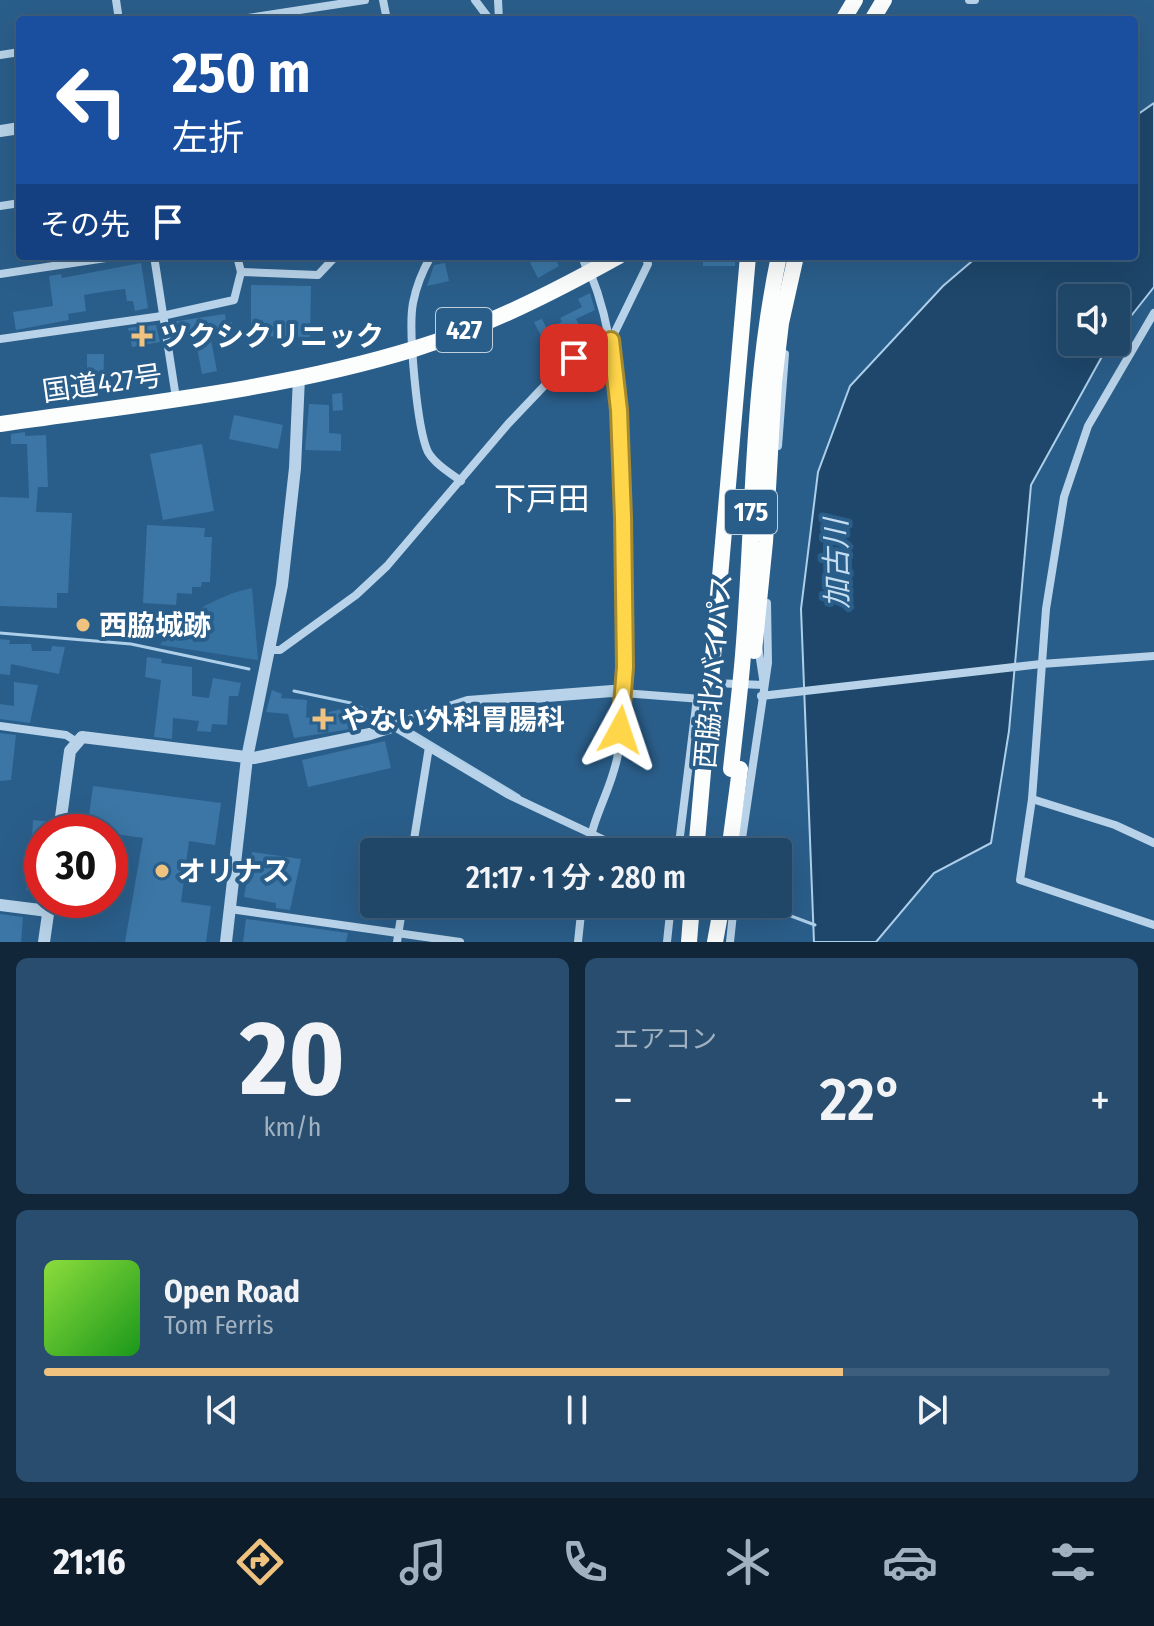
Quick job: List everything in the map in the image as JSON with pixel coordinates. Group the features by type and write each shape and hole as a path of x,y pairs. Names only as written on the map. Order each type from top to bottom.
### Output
{"highway":[{"name":"175","path":"697,838 706,693 737,401 740,313 747,260"},
{"name":"西脇北バイパス","path":"724,838 736,769 759,414 769,312 778,260"},
{"name":"175","path":"730,838 765,542 774,382 786,297 795,260"},
{"name":"国道427号","path":"0,424 299,377 414,349 500,315 587,264"},
{"path":"689,942 691,918"},
{"path":"713,942 714,918"},
{"path":"713,942 719,918"}],"street":[{"path":"261,16 365,0"},
{"path":"969,0 975,0"},
{"path":"0,274 93,260"},
{"path":"155,260 176,398"},
{"path":"0,339 162,316 234,300 241,272 238,260"},
{"path":"241,272 318,275 332,260"},
{"path":"429,260 413,302 410,332 414,349 418,423 429,454 461,481"},
{"path":"271,650 280,650 356,595 566,363 611,340 648,264 646,260"},
{"path":"587,264 603,302 611,340 619,410 623,517 623,693 613,779 590,838"},
{"path":"764,685 753,621 764,390 769,344 786,297"},
{"path":"1154,313 1088,426 1064,497 1041,664 1032,799 1020,880 1154,925"},
{"path":"742,838 768,663 765,626 785,354"},
{"path":"226,942 247,758 271,650 290,512 299,377"},
{"path":"761,696 1041,664 1154,656"},
{"path":"61,814 70,751 82,737 247,758 281,754 393,726 468,702 496,698 706,693 764,685"},
{"path":"680,838 706,693"},
{"path":"0,726 66,735 77,742"},
{"path":"393,726 509,795 604,838"},
{"path":"414,838 429,747"},
{"path":"1032,799 1115,825 1154,843"},
{"path":"0,905 24,905"},
{"path":"230,909 398,938 460,942"},
{"path":"44,942 47,918"},
{"path":"398,938 401,918"},
{"path":"578,942 581,918"},
{"path":"667,942 670,918"},
{"path":"730,942 733,918"}],"shaded area":[{"path":"252,588 258,660 160,645 178,625 201,608"}],"water":[{"name":"加古川","path":"1154,103 1154,287 1130,317 1130,284 1058,284 1058,356 1102,356 1031,485 1009,731 991,843 934,873 876,942 814,942 801,609 818,472 850,386 943,286 973,260 1138,260 1138,114"}],"building":[{"path":"556,260 559,266 538,278 530,263"},
{"path":"703,260 735,260 735,266 703,266"},
{"path":"141,263 148,308 135,311 133,301 127,301 125,289 84,295 86,311 68,314 69,320 16,330 13,312 53,306 49,276 61,274 62,278"},
{"path":"445,263 449,281 427,286 434,265"},
{"path":"251,285 311,286 310,337 251,336"},
{"path":"590,293 595,310 576,319 579,325 544,342 534,322 542,319 547,329 562,322 560,318 582,307 578,299"},
{"path":"225,314 226,323 232,322 234,331 210,335 217,371 202,374 194,331 173,335 171,322"},
{"path":"156,325 160,342 132,347 128,328"},
{"path":"87,354 104,354 103,391 79,390 81,397 70,399 68,390 61,387 87,381"},
{"path":"155,366 158,381 136,385 133,370"},
{"path":"342,393 343,410 333,411 332,394"},
{"path":"309,404 329,405 329,433 341,434 341,451 305,450"},
{"path":"234,415 283,425 278,449 229,439"},
{"path":"25,432 25,436 46,435 48,487 38,487 36,512 72,513 68,593 57,593 57,608 0,606 0,497 29,498 27,444 11,444 11,434"},
{"path":"202,444 214,511 163,520 150,454"},
{"path":"147,525 205,528 204,537 212,537 210,582 202,582 201,587 192,587 192,594 177,593 176,605 143,603"},
{"path":"0,639 10,640 9,644 31,644 32,651 51,651 52,646 65,647 59,674 11,664 10,675 0,674"},
{"path":"147,657 162,659 161,663 192,667 192,696 209,698 213,678 241,683 238,696 229,696 227,725 212,724 211,732 197,731 199,721 173,718 172,739 154,737 161,680 145,677"},
{"path":"14,682 38,685 30,723 0,719 0,704 14,706"},
{"path":"272,690 282,694 281,698 307,700 306,718 345,708 350,729 294,738 288,714 266,712"},
{"path":"0,733 16,735 11,780 0,781"},
{"path":"385,741 391,768 308,787 302,760"},
{"name":"オリナス","path":"93,786 221,803 215,845 189,841 181,902 211,906 206,942 125,942 143,838 128,836 128,814 89,814"},
{"path":"252,852 301,859 290,910 276,908 276,903 244,897"},
{"path":"0,914 23,917 21,942 0,942"},
{"path":"246,919 348,933 346,942 243,942"}],"waterway":[{"path":"0,633 131,644 249,669"},
{"path":"294,691 351,703 383,717"},
{"path":"413,732 519,796"},
{"path":"792,916 815,925"}],"place":[{"name":"ツクシクリニック","path":"142,336"},
{"name":"西脇城跡","path":"83,625"},
{"name":"やない外科胃腸科","path":"323,719"},
{"name":"オリナス","path":"162,871"}],"district":[{"name":"下戸田","path":"542,499"}],"route":[{"path":"574,358 611,340 619,410 619,485 623,517 625,667 620,730"}]}
